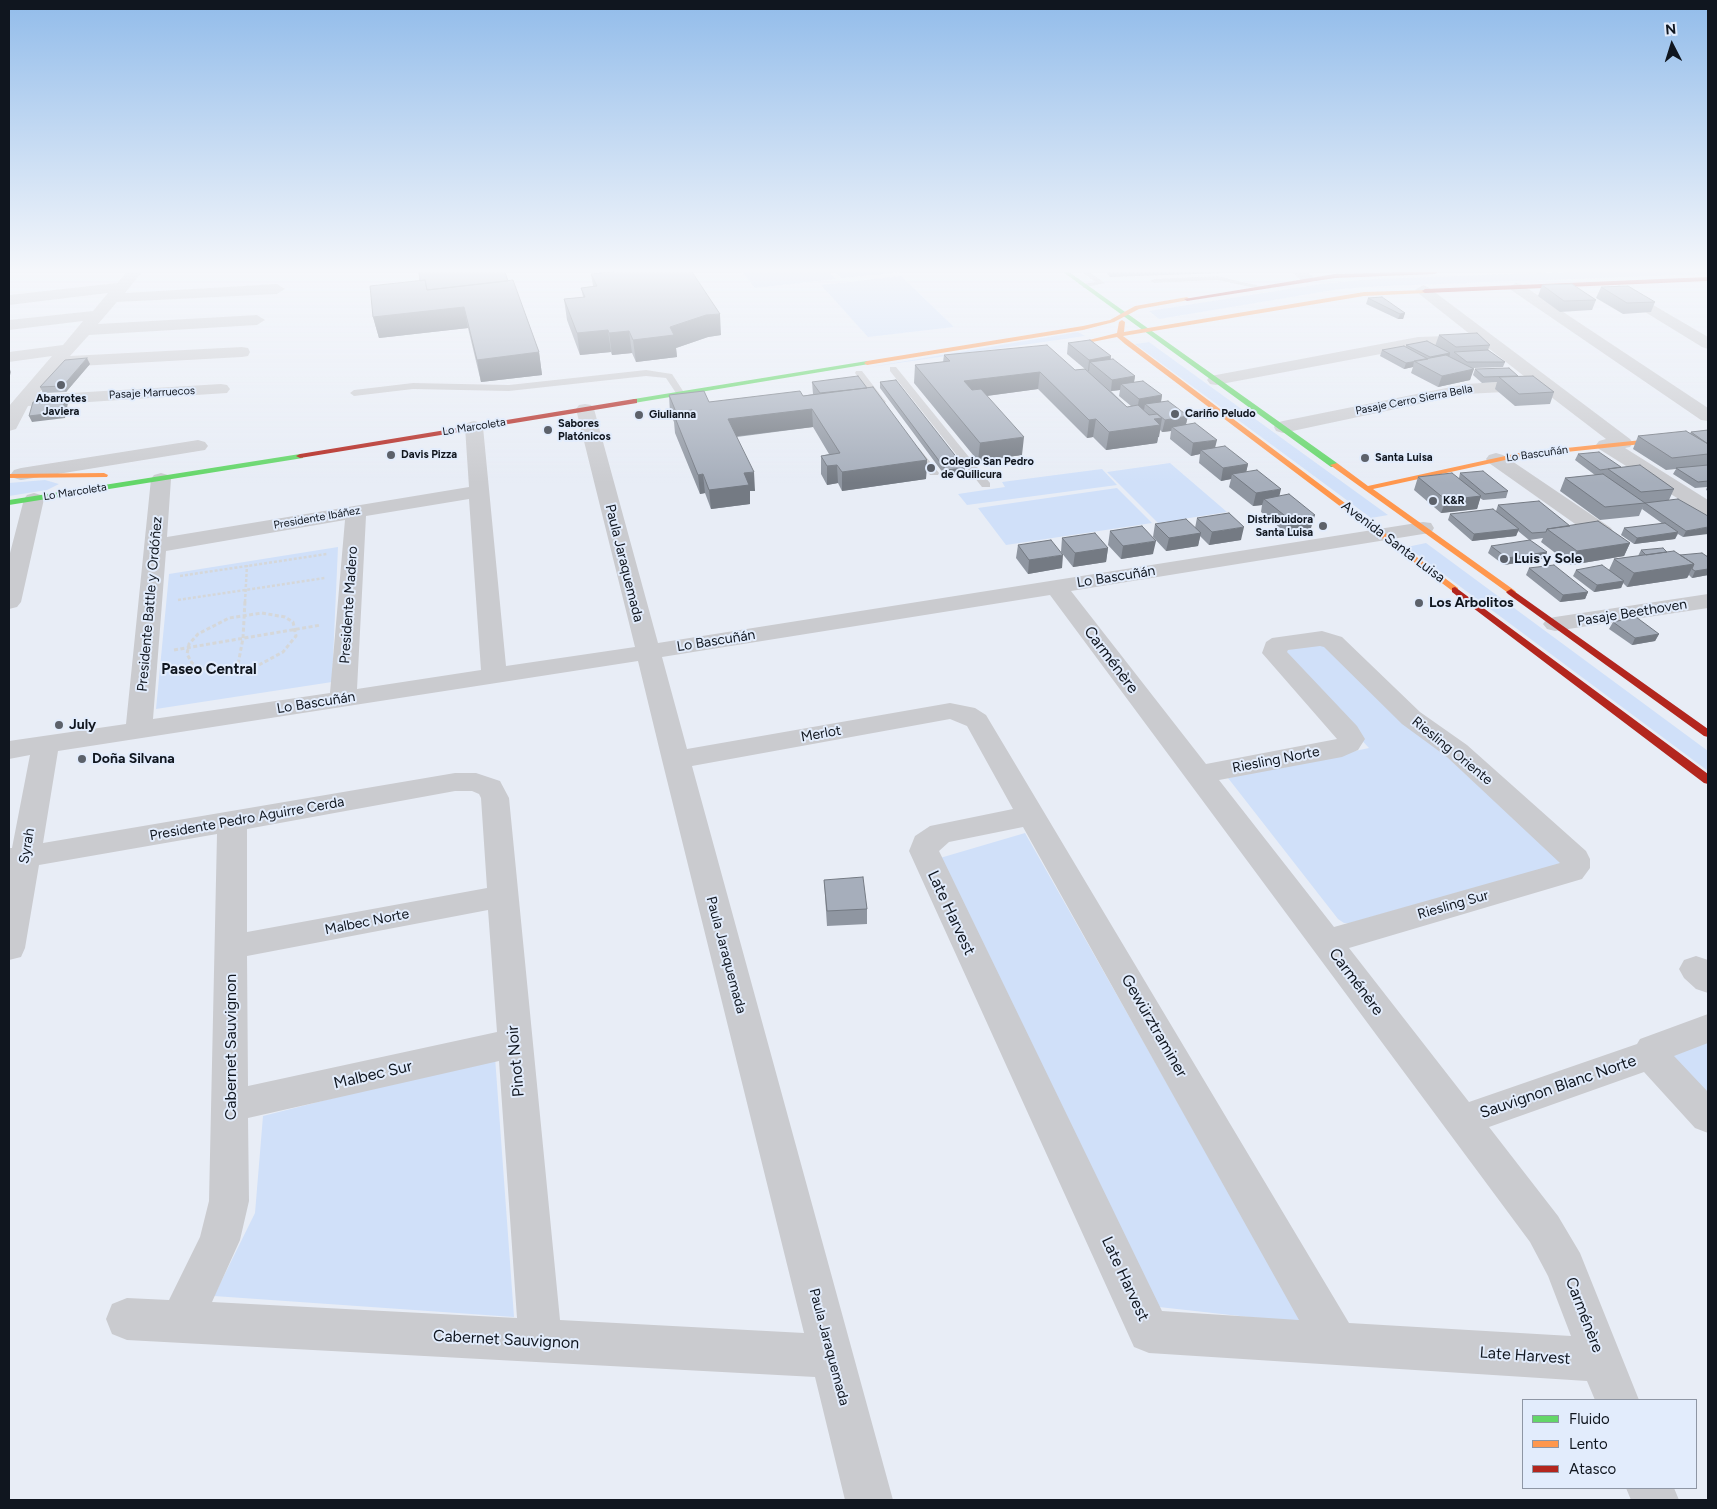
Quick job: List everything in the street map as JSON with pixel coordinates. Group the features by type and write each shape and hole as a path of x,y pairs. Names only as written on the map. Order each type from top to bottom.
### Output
{"main road":[{"name":"Lo Marcoleta","path":"9,503 993,342"},
{"name":"Avenida Santa Luisa","path":"1129,342 1708,780"},
{"name":"Avenida Santa Luisa","path":"1164,342 1708,734"},
{"name":"Lo Marcoleta","path":"748,383 782,383 990,355"},
{"name":"Lo Bascuñán","path":"1368,488 1496,460 1615,444 1708,435"},
{"name":"Lo Marcoleta","path":"10,476 138,475 201,472"}],"street":[{"path":"9,425 14,412 16,395 34,387 73,342"},
{"path":"1216,380 1416,342"},
{"path":"1491,342 1546,384 1615,444 1708,509"},
{"path":"1598,342 1708,416"},
{"path":"9,357 242,352"},
{"name":"Pasaje Cerro Sierra Bella","path":"1282,427 1466,389 1546,384"},
{"name":"Pasaje Marruecos","path":"16,395 222,389"},
{"name":"Paula Jaraquemada","path":"584,410 869,1500"},
{"path":"474,428 494,675"},
{"name":"Lo Marcoleta","path":"10,476 198,446"},
{"path":"138,475 140,455"},
{"path":"1496,460 1603,533"},
{"name":"Presidente Battle y Ordóñez","path":"139,729 161,479"},
{"name":"Presidente Ibáñez","path":"155,546 479,491"},
{"path":"9,602 34,499"},
{"name":"Presidente Madero","path":"343,698 356,512"},
{"name":"Lo Bascuñán","path":"9,750 648,652 1423,528"},
{"name":"Carménère","path":"1056,587 1544,1229 1565,1267 1617,1399"},
{"name":"Pasaje Beethoven","path":"1556,624 1708,601"},
{"name":"Riesling Oriente","path":"1350,741 1347,732 1275,656 1274,649 1281,644 1313,638 1326,639 1336,645 1411,718 1464,758 1570,854 1576,864"},
{"name":"Merlot","path":"676,760 942,712 966,714"},
{"name":"Gewürztraminer","path":"966,714 981,726 1337,1344"},
{"name":"Riesling Norte","path":"1199,775 1342,748 1350,741"},
{"name":"Syrah","path":"9,948 17,858 46,744"},
{"name":"Presidente Pedro Aguirre Cerda","path":"17,858 455,782 471,781 484,784"},
{"name":"Pinot Noir","path":"484,784 494,793 495,798 540,1342"},
{"name":"Late Harvest","path":"1032,815 940,833 926,843 924,851 1149,1332 1602,1360"},
{"name":"Cabernet Sauvignon","path":"180,1322 220,1240 229,1201 232,822"},
{"name":"Riesling Sur","path":"1326,942 1571,872 1576,864"},
{"name":"Malbec Norte","path":"231,947 503,896"},
{"name":"Sauvignon Blanc Norte","path":"1461,1121 1650,1055 1653,1049 1708,1028"},
{"name":"Malbec Sur","path":"231,1106 515,1043"},
{"path":"1650,1055 1708,1116"},
{"name":"Cabernet Sauvignon","path":"126,1319 831,1356"}],"lane":[{"path":"893,369 986,485"},
{"path":"354,393 413,386 509,388 646,373 669,376 681,394"},
{"path":"859,374 887,411"},
{"path":"910,442 934,473"}],"path":[{"path":"152,580 353,550"},
{"path":"237,670 243,638 247,565"},
{"path":"150,604 352,573"},
{"path":"244,614 275,614 293,622 296,629 296,636 292,644 283,652 264,663 237,670 218,671 202,669 192,663 187,654 188,648 198,634 212,625 244,614"},
{"path":"146,654 296,629"}],"shaded area":[{"path":"1016,342 1041,342 864,368"},
{"path":"1150,342 1388,515 1371,518 1135,344"},
{"path":"1170,463 1227,512 1158,523 1107,472"},
{"path":"1102,469 1117,485 967,505 958,494 1005,487 1002,482"},
{"path":"45,480 59,484 47,490 9,496 9,483"},
{"path":"1117,488 1152,523 1006,545 978,508"},
{"path":"1426,543 1708,751 1708,771 1407,547"},
{"path":"338,547 332,682 156,709 169,574"},
{"path":"1321,642 1563,863 1350,923 1344,923 1338,919 1228,778 1369,748 1279,652"},
{"path":"1025,833 1303,1323 1150,1306 940,858"},
{"path":"1708,1040 1708,1105 1673,1067 1671,1053"},
{"path":"495,1057 514,1317 214,1296 255,1213 263,1116"}],"building":[{"path":"473,342 536,342 539,352 477,360"},
{"path":"1093,342 1111,356 1089,360 1068,343"},
{"path":"1430,342 1450,353 1430,357 1406,345"},
{"path":"1450,342 1487,342 1490,345 1456,347"},
{"path":"1047,345 1075,370 1085,369 1127,407 1138,405 1149,415 1157,414 1162,418 1154,419 1160,425 1109,432 1096,419 1089,420 1040,372 964,381 972,390 981,389 1024,437 980,443 915,365 950,361 944,355"},
{"path":"1404,346 1428,359 1406,363 1382,350"},
{"path":"1488,350 1505,362 1467,362 1454,352"},
{"path":"1446,355 1474,369 1442,376 1414,361"},
{"path":"87,358 63,386 40,387 65,360"},
{"path":"1113,359 1135,376 1112,380 1090,362"},
{"path":"1509,368 1518,376 1484,377 1475,369"},
{"path":"858,376 867,388 820,393 812,382"},
{"path":"1533,376 1554,392 1519,394 1499,377"},
{"path":"896,380 965,468 946,470 880,382"},
{"path":"1143,381 1162,395 1139,399 1121,384"},
{"path":"873,387 927,460 842,472 837,465 827,466 821,456 840,453 812,409 728,419 754,472 744,473 749,485 709,490 703,474 698,475 674,415 693,413 692,410 676,412 669,395 704,391 709,402 800,391 803,396"},
{"path":"65,397 62,412 29,416 33,402"},
{"path":"1168,401 1188,416 1165,420 1145,404"},
{"path":"1195,423 1217,440 1193,443 1172,427"},
{"path":"1708,430 1708,444 1691,432"},
{"path":"1686,431 1708,444 1708,454 1672,458 1638,436"},
{"path":"1225,446 1248,464 1223,468 1201,450"},
{"path":"1599,452 1621,467 1600,470 1578,454"},
{"path":"1640,465 1674,489 1641,492 1608,469"},
{"path":"1708,465 1708,481 1698,482 1676,468"},
{"path":"1257,470 1281,489 1256,493 1232,474"},
{"path":"1483,471 1508,491 1485,494 1460,473"},
{"path":"1452,473 1481,496 1446,500 1418,477"},
{"path":"1603,474 1645,503 1605,507 1565,478"},
{"path":"1289,494 1315,515 1289,519 1264,499"},
{"path":"1678,499 1708,516 1708,527 1686,531 1645,503"},
{"path":"1539,501 1570,526 1547,529 1546,532 1532,533 1498,505"},
{"path":"1493,509 1519,529 1474,534 1450,514"},
{"path":"1229,513 1244,527 1212,532 1197,518"},
{"path":"1186,519 1201,533 1169,538 1155,524"},
{"path":"1598,521 1630,543 1577,551 1547,529"},
{"path":"1665,523 1678,532 1637,538 1624,528"},
{"path":"1142,526 1156,541 1123,546 1110,531"},
{"path":"1095,533 1108,548 1075,553 1062,538"},
{"path":"1051,540 1063,555 1029,560 1018,545"},
{"path":"1530,540 1547,552 1507,558 1491,546"},
{"path":"1663,548 1667,552 1646,555 1641,550"},
{"path":"1674,551 1694,564 1634,573 1614,559"},
{"path":"1702,553 1708,557 1708,569 1695,571 1692,569 1694,564 1680,555"},
{"path":"1554,565 1588,592 1563,595 1529,568"},
{"path":"1602,565 1624,581 1597,585 1576,570"},
{"path":"1636,617 1659,634 1635,638 1613,622"},
{"path":"863,877 867,909 827,911 824,880"}],"traffic: fast":[{"path":"1164,342 1334,465"},
{"path":"634,401 867,363"},
{"path":"9,503 300,456"}],"traffic: slow":[{"path":"867,363 994,342"},
{"path":"1126,342 1455,590"},
{"path":"1368,488 1519,455 1708,435"},
{"path":"1334,465 1511,592"},
{"path":"9,476 104,475"}],"traffic: jam":[{"path":"300,456 634,401"},
{"path":"1455,590 1708,780"},
{"path":"1511,592 1708,734"}],"place":[{"name":"Abarrotes Javiera","path":"61,385"},
{"name":"Cariño Peludo","path":"1175,414"},
{"name":"Giulianna","path":"639,415"},
{"name":"Sabores Platónicos","path":"548,430"},
{"name":"Davis Pizza","path":"391,455"},
{"name":"Santa Luisa","path":"1365,458"},
{"name":"Colegio San Pedro de Quilicura","path":"931,468"},
{"name":"K&R","path":"1433,501"},
{"name":"Distribuidora Santa Luisa","path":"1323,526"},
{"name":"Luis y Sole","path":"1504,559"},
{"name":"Los Arbolitos","path":"1419,603"},
{"name":"July","path":"59,725"},
{"name":"Doña Silvana","path":"82,759"}],"district":[{"name":"Paseo Central","path":"209,670"}]}
